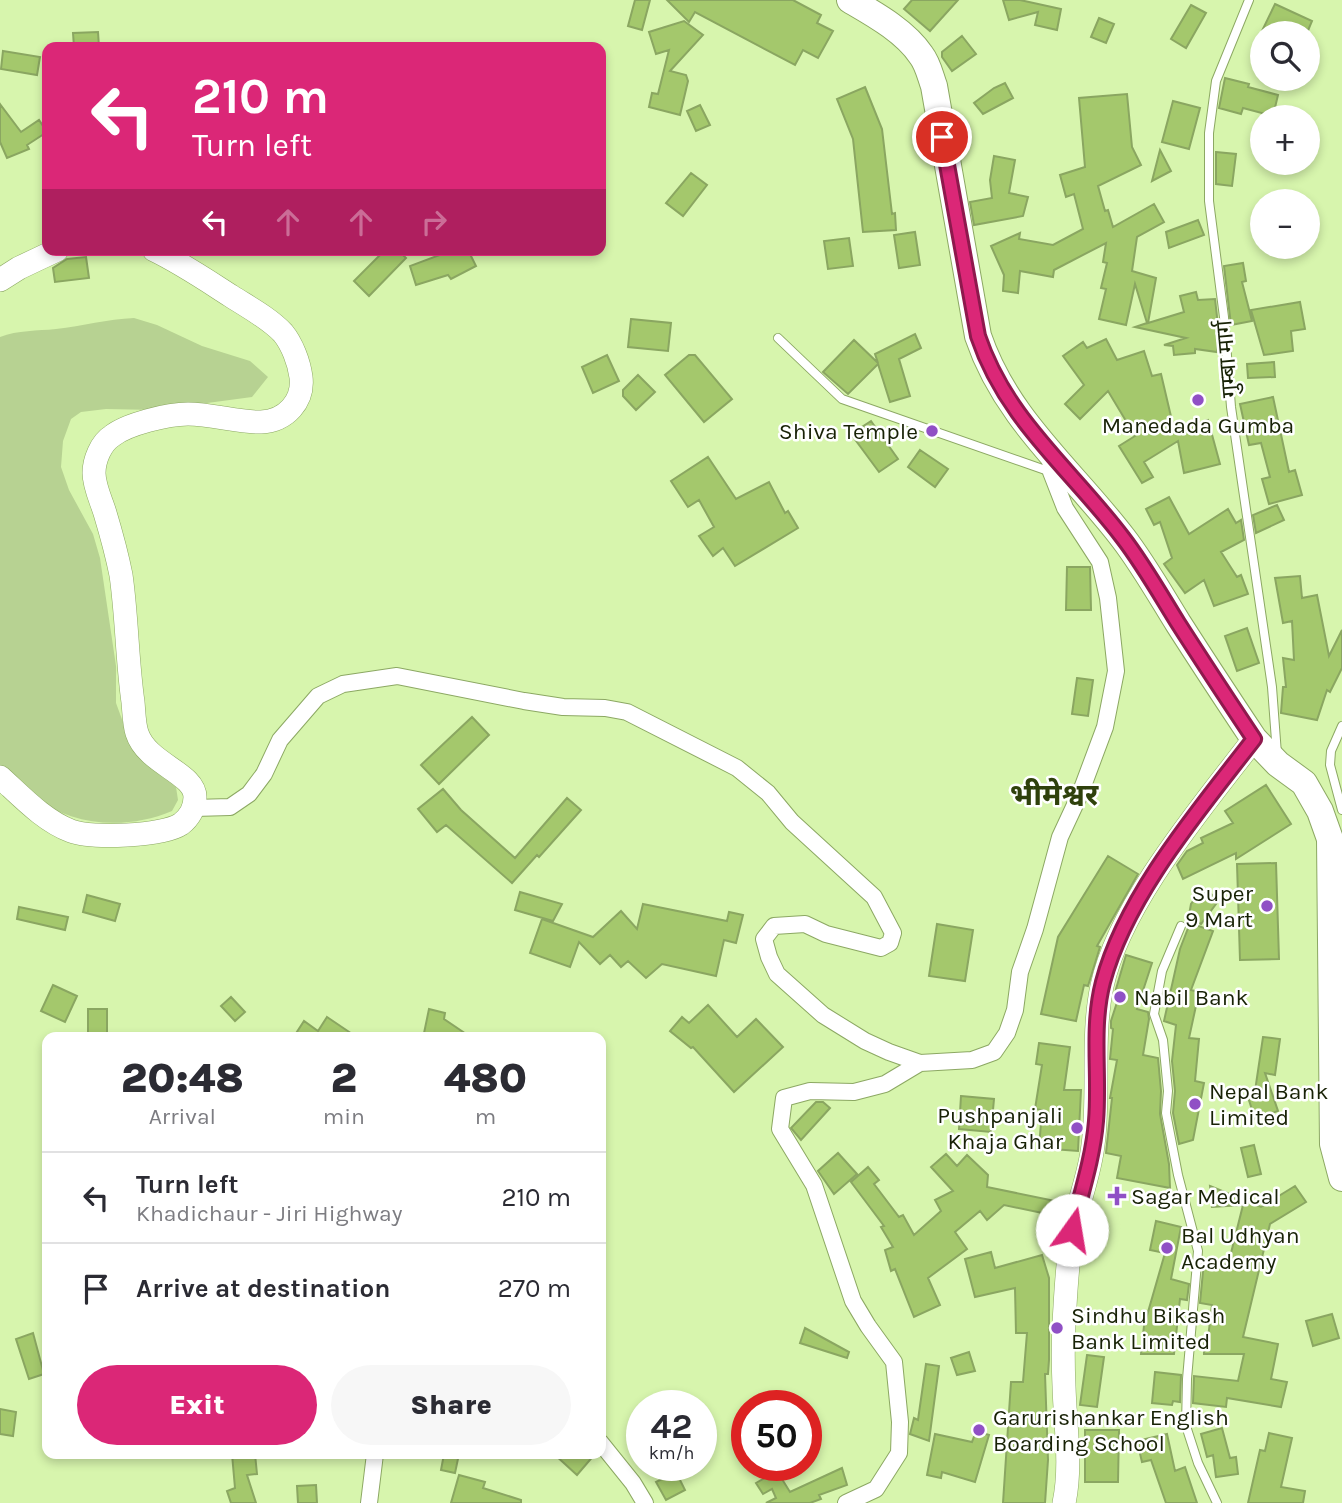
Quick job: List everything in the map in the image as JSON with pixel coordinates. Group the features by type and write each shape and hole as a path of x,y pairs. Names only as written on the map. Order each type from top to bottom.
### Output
{"main road":[{"path":"850,0 898,33 921,53 928,66 934,86 978,336 986,361 1003,392 1051,462 1123,538 1254,739 1278,764 1304,783 1321,811 1330,839 1333,1144 1342,1178"},
{"path":"0,279 44,256"},
{"path":"0,777 52,821 73,832 105,836 170,829 187,819 194,808 196,795 192,785 157,760 145,748 137,733 128,668 121,575 94,474 96,457 110,436 134,425 166,417 184,414 216,415 262,422 281,417 295,407 302,380 299,362 284,334 247,306 166,256"},
{"path":"1064,1503 1068,1465 1063,1385 1067,1268 1072,1230 1093,1149 1097,1105 1098,1012 1102,985 1111,957 1139,900 1186,830 1254,739"}],"street":[{"path":"194,808 230,807 249,794 264,774 280,740 318,696 344,684 397,676 524,701 627,712 737,768 768,793 792,822 874,897 893,933 890,943 880,948 827,934 805,924 774,926 764,939 777,974 822,1015 865,1041 920,1063 972,1060 994,1052 1007,1033 1015,1010 1020,972 1035,929 1060,837 1080,794 1105,727 1116,671 1101,562 1065,508 1051,462"},
{"path":"846,1503 876,1489 899,1452 900,1422 894,1362 853,1301 814,1185 780,1129 784,1098 810,1090 854,1092 885,1084 920,1063"},
{"path":"606,1449 645,1503"},
{"path":"369,1503 374,1459"}],"lane":[{"name":"गुम्बा मार्ग","path":"1249,0 1216,81 1209,133 1209,201 1224,317 1231,407 1272,687 1278,764"},
{"path":"778,338 842,399 1051,462"},
{"path":"1342,726 1332,751 1330,765 1342,810"},
{"path":"1181,926 1162,971 1154,1014 1163,1040 1168,1091 1166,1113 1178,1175 1198,1251 1187,1379 1186,1426 1198,1463 1217,1503"},
{"path":"1330,997 1340,959"}],"green space":[{"path":"134,318 157,325 202,346 250,361 268,377 252,397 155,410 106,409 81,412 71,419 63,441 61,467 69,490 93,534 100,558 116,666 116,703 128,736 176,787 178,800 172,811 119,823 82,819 48,806 28,793 0,766 0,337"}],"building":[{"path":"635,0 650,0 642,30 628,26"},
{"path":"667,0 793,0 821,15 817,23 833,31 818,58 803,50 795,65 695,12 689,22"},
{"path":"912,0 958,0 930,31 904,9"},
{"path":"1003,0 1020,0 1061,9 1057,30 1035,25 1038,12 1009,20"},
{"path":"1275,4 1312,21 1267,21"},
{"path":"1191,5 1206,13 1186,48 1171,39"},
{"path":"1099,18 1114,24 1106,43 1091,37"},
{"path":"684,21 703,35 670,71 686,75 688,81 680,115 649,107 652,93 658,94 669,50 656,54 649,32"},
{"path":"98,32 99,42 74,42 73,33"},
{"path":"962,36 976,54 952,71 942,57 942,52"},
{"path":"3,51 40,57 37,75 1,69"},
{"path":"1225,78 1249,84 1250,91 1278,95 1276,105 1250,105 1250,110 1243,108 1241,114 1219,108"},
{"path":"1005,83 1013,98 983,114 974,103"},
{"path":"865,87 882,129 896,230 863,232 853,139 837,99"},
{"path":"1127,94 1132,147 1141,165 1098,186 1105,211 1108,210 1113,227 1154,204 1164,222 1137,237 1132,271 1156,278 1148,323 1184,312 1180,296 1196,292 1198,300 1215,299 1219,334 1217,352 1195,349 1195,353 1174,355 1173,346 1164,345 1186,338 1135,327 1147,323 1135,284 1126,325 1099,319 1106,289 1101,288 1107,263 1103,262 1106,243 1054,270 1053,277 1020,271 1018,293 1003,291 1004,275 991,246 1020,233 1019,239 1053,245 1083,229 1074,194 1066,197 1060,175 1085,167 1079,98"},
{"path":"1173,101 1200,108 1189,149 1162,142"},
{"path":"0,104 21,132 39,120 42,124 42,135 27,145 29,149 7,158 0,142"},
{"path":"700,105 710,125 696,131 687,111"},
{"path":"1160,150 1171,171 1152,181"},
{"path":"1216,152 1236,154 1232,186 1216,184"},
{"path":"994,156 1015,160 1009,193 1028,197 1023,216 974,225 970,202 992,198 990,180"},
{"path":"691,173 707,185 683,216 666,203"},
{"path":"1198,220 1204,235 1169,248 1166,232"},
{"path":"915,232 920,265 899,268 894,235"},
{"path":"849,238 853,266 828,269 824,241"},
{"path":"379,256 406,258 369,296 354,281"},
{"path":"437,256 471,256 476,266 451,279 448,275 416,285 410,266"},
{"path":"86,257 89,278 55,282 53,268 67,259"},
{"path":"1243,263 1246,281 1242,282 1252,321 1231,325 1224,266"},
{"path":"1300,302 1305,329 1291,331 1293,351 1264,355 1251,310"},
{"path":"631,319 671,323 668,351 628,347"},
{"path":"915,334 921,348 899,359 910,396 890,402 878,364 848,394 823,372 854,340 878,363 875,354"},
{"path":"1106,339 1117,360 1144,351 1152,376 1161,374 1173,425 1180,422 1182,428 1208,420 1220,464 1184,473 1178,441 1144,462 1153,477 1142,483 1119,446 1135,436 1108,391 1080,419 1065,404 1084,385 1063,356 1083,342 1087,348"},
{"path":"607,355 619,381 593,393 582,367"},
{"path":"689,355 695,355 732,399 704,422 665,375"},
{"path":"1274,362 1275,377 1248,378 1247,364"},
{"path":"638,375 655,392 636,410 623,396 623,390"},
{"path":"1273,397 1289,472 1295,470 1302,495 1269,504 1262,479 1270,477 1261,443 1249,445 1240,404"},
{"path":"871,421 898,459 879,472 851,434"},
{"path":"920,450 948,469 935,487 908,467"},
{"path":"708,457 736,499 769,482 785,513 788,511 798,528 735,566 723,548 713,556 699,536 714,527 699,500 688,507 671,481"},
{"path":"1169,497 1189,534 1228,509 1236,523 1241,520 1244,540 1221,552 1237,577 1241,575 1248,594 1214,606 1204,580 1185,593 1164,564 1172,558 1160,522 1154,525 1146,509"},
{"path":"1277,505 1284,520 1256,533 1253,515"},
{"path":"1067,567 1090,567 1091,610 1066,610"},
{"path":"1300,576 1302,598 1317,595 1329,656 1342,630 1342,668 1330,692 1327,690 1317,720 1281,713 1283,687 1286,687 1283,658 1294,660 1292,621 1283,623 1275,578"},
{"path":"1247,628 1259,663 1237,671 1225,636"},
{"path":"1077,678 1093,680 1088,716 1072,714"},
{"path":"472,717 489,735 439,784 421,765"},
{"path":"1266,785 1291,824 1236,859 1236,853 1183,879 1177,865 1187,851 1203,843 1201,838 1233,823 1225,811"},
{"path":"443,789 461,810 515,858 567,798 581,810 512,883 446,825 437,832 418,809"},
{"path":"1108,856 1138,874 1097,946 1100,947 1088,986 1084,985 1076,1021 1041,1014 1058,937"},
{"path":"1276,863 1279,959 1240,960 1237,864"},
{"path":"1203,888 1219,900 1201,924 1189,915 1191,904"},
{"path":"520,892 562,904 553,921 515,910"},
{"path":"87,895 120,904 115,921 83,912"},
{"path":"643,904 727,921 729,912 743,915 736,943 724,940 716,976 662,964 646,978 628,961 621,967 610,955 600,964 579,942 570,967 530,953 542,919 593,937 621,911 637,929"},
{"path":"19,907 68,917 65,930 17,919"},
{"path":"1190,923 1213,931 1191,990 1199,992 1189,1038 1199,1039 1195,1081 1204,1083 1193,1140 1179,1144 1173,1113 1175,1091 1172,1061 1176,1025 1164,1021 1180,949"},
{"path":"937,924 973,930 965,981 929,976"},
{"path":"1126,955 1152,963 1137,1009 1148,1012 1149,1019 1143,1055 1158,1058 1160,1114 1169,1164 1170,1188 1117,1178 1121,1156 1106,1153 1110,1098 1117,1060 1110,1059 1113,1029 1111,1021 1119,996 1115,995 1116,989"},
{"path":"53,985 77,996 65,1022 41,1011"},
{"path":"231,997 245,1012 235,1021 221,1006"},
{"path":"708,1005 737,1037 756,1019 783,1047 734,1092 693,1047 670,1031 682,1017 689,1023"},
{"path":"88,1009 107,1009 107,1032 88,1032"},
{"path":"429,1009 445,1013 444,1019 463,1032 424,1032"},
{"path":"327,1017 349,1032 297,1032 304,1021 318,1031"},
{"path":"1263,1037 1280,1039 1275,1075 1265,1073 1278,1111 1255,1119 1247,1094 1255,1091"},
{"path":"1039,1043 1070,1047 1064,1090 1081,1090 1078,1151 1039,1148 1042,1110 1035,1109 1042,1065 1036,1064"},
{"path":"961,1096 994,1099 991,1132 959,1129"},
{"path":"816,1102 823,1102 830,1108 801,1140 791,1128"},
{"path":"1254,1145 1261,1174 1248,1177 1241,1148"},
{"path":"838,1153 857,1174 834,1194 818,1171"},
{"path":"946,1154 957,1166 967,1155 988,1175 987,1187 1060,1202 1057,1216 1004,1205 987,1220 980,1211 955,1232 967,1249 928,1278 940,1305 914,1317 895,1269 891,1271 885,1250 893,1247 881,1227 884,1226 851,1182 868,1167 879,1180 874,1184 899,1217 903,1215 914,1235 941,1211 935,1200 953,1191 931,1167"},
{"path":"1210,1186 1261,1207 1295,1186 1306,1202 1270,1224 1243,1337 1278,1344 1271,1379 1287,1382 1281,1407 1227,1398 1226,1407 1193,1403 1194,1376 1238,1381 1244,1354 1204,1354 1204,1338 1208,1338 1212,1305 1200,1303 1204,1261 1228,1265 1243,1205 1212,1207"},
{"path":"1156,1221 1181,1227 1171,1279 1189,1284 1187,1300 1180,1299 1174,1354 1141,1354 1144,1326 1165,1253 1150,1250"},
{"path":"991,1252 995,1268 1042,1255 1049,1278 1049,1360 1048,1374 1045,1374 1048,1460 1045,1503 1003,1503 1011,1382 1023,1382 1027,1333 1016,1333 1015,1288 975,1297 965,1259"},
{"path":"1332,1314 1339,1338 1313,1346 1306,1321"},
{"path":"805,1328 849,1352 847,1358 800,1343"},
{"path":"33,1333 42,1375 29,1379 16,1339"},
{"path":"969,1352 975,1371 957,1375 951,1358"},
{"path":"1087,1355 1104,1357 1097,1407 1080,1405"},
{"path":"926,1364 939,1366 929,1441 910,1434 914,1418 918,1420"},
{"path":"1155,1372 1181,1375 1180,1402 1173,1401 1172,1405 1152,1403"},
{"path":"0,1409 16,1412 13,1436 0,1434"},
{"path":"1222,1428 1230,1458 1236,1457 1238,1474 1216,1477 1213,1455 1207,1457 1201,1434"},
{"path":"1085,1430 1119,1430 1118,1482 1085,1482"},
{"path":"976,1431 989,1435 975,1482 942,1472 941,1478 927,1475 935,1434 972,1442"},
{"path":"1269,1433 1292,1438 1281,1487 1305,1491 1303,1503 1248,1503 1260,1450 1265,1451"},
{"path":"1167,1434 1175,1471 1185,1467 1197,1503 1166,1503 1151,1460 1142,1462 1137,1441"},
{"path":"232,1459 256,1459 257,1474 247,1475 256,1503 231,1503 227,1491 235,1488"},
{"path":"443,1459 458,1459 455,1473 441,1470"},
{"path":"559,1459 591,1459 577,1475"},
{"path":"842,1468 847,1485 819,1495 821,1499 810,1503 766,1503 776,1498 772,1489 763,1494 756,1483 783,1481 790,1492 814,1481 822,1481 822,1477"},
{"path":"459,1475 485,1482 483,1488 521,1500 521,1503 451,1503"},
{"path":"680,1481 685,1490 666,1500 656,1482"},
{"path":"316,1485 317,1503 298,1503 297,1486"}],"place":[{"name":"Manedada Gumba","path":"1198,400"},
{"name":"Shiva Temple","path":"932,431"},
{"name":"Super 9 Mart","path":"1267,906"},
{"name":"Nabil Bank","path":"1120,997"},
{"name":"Nepal Bank Limited","path":"1195,1104"},
{"name":"Pushpanjali Khaja Ghar","path":"1077,1128"},
{"name":"Sagar Medical","path":"1117,1196"},
{"name":"Bal Udhyan Academy","path":"1167,1248"},
{"name":"Sindhu Bikash Bank Limited","path":"1057,1328"},
{"name":"Garurishankar English Boarding School","path":"979,1430"}],"district":[{"name":"भीमेश्वर","path":"1054,795"}],"route":[{"path":"942,137 978,336 986,361 1026,426 1123,538 1254,739 1152,878 1132,911 1111,957 1102,985 1098,1012 1093,1149 1072,1230"}]}
